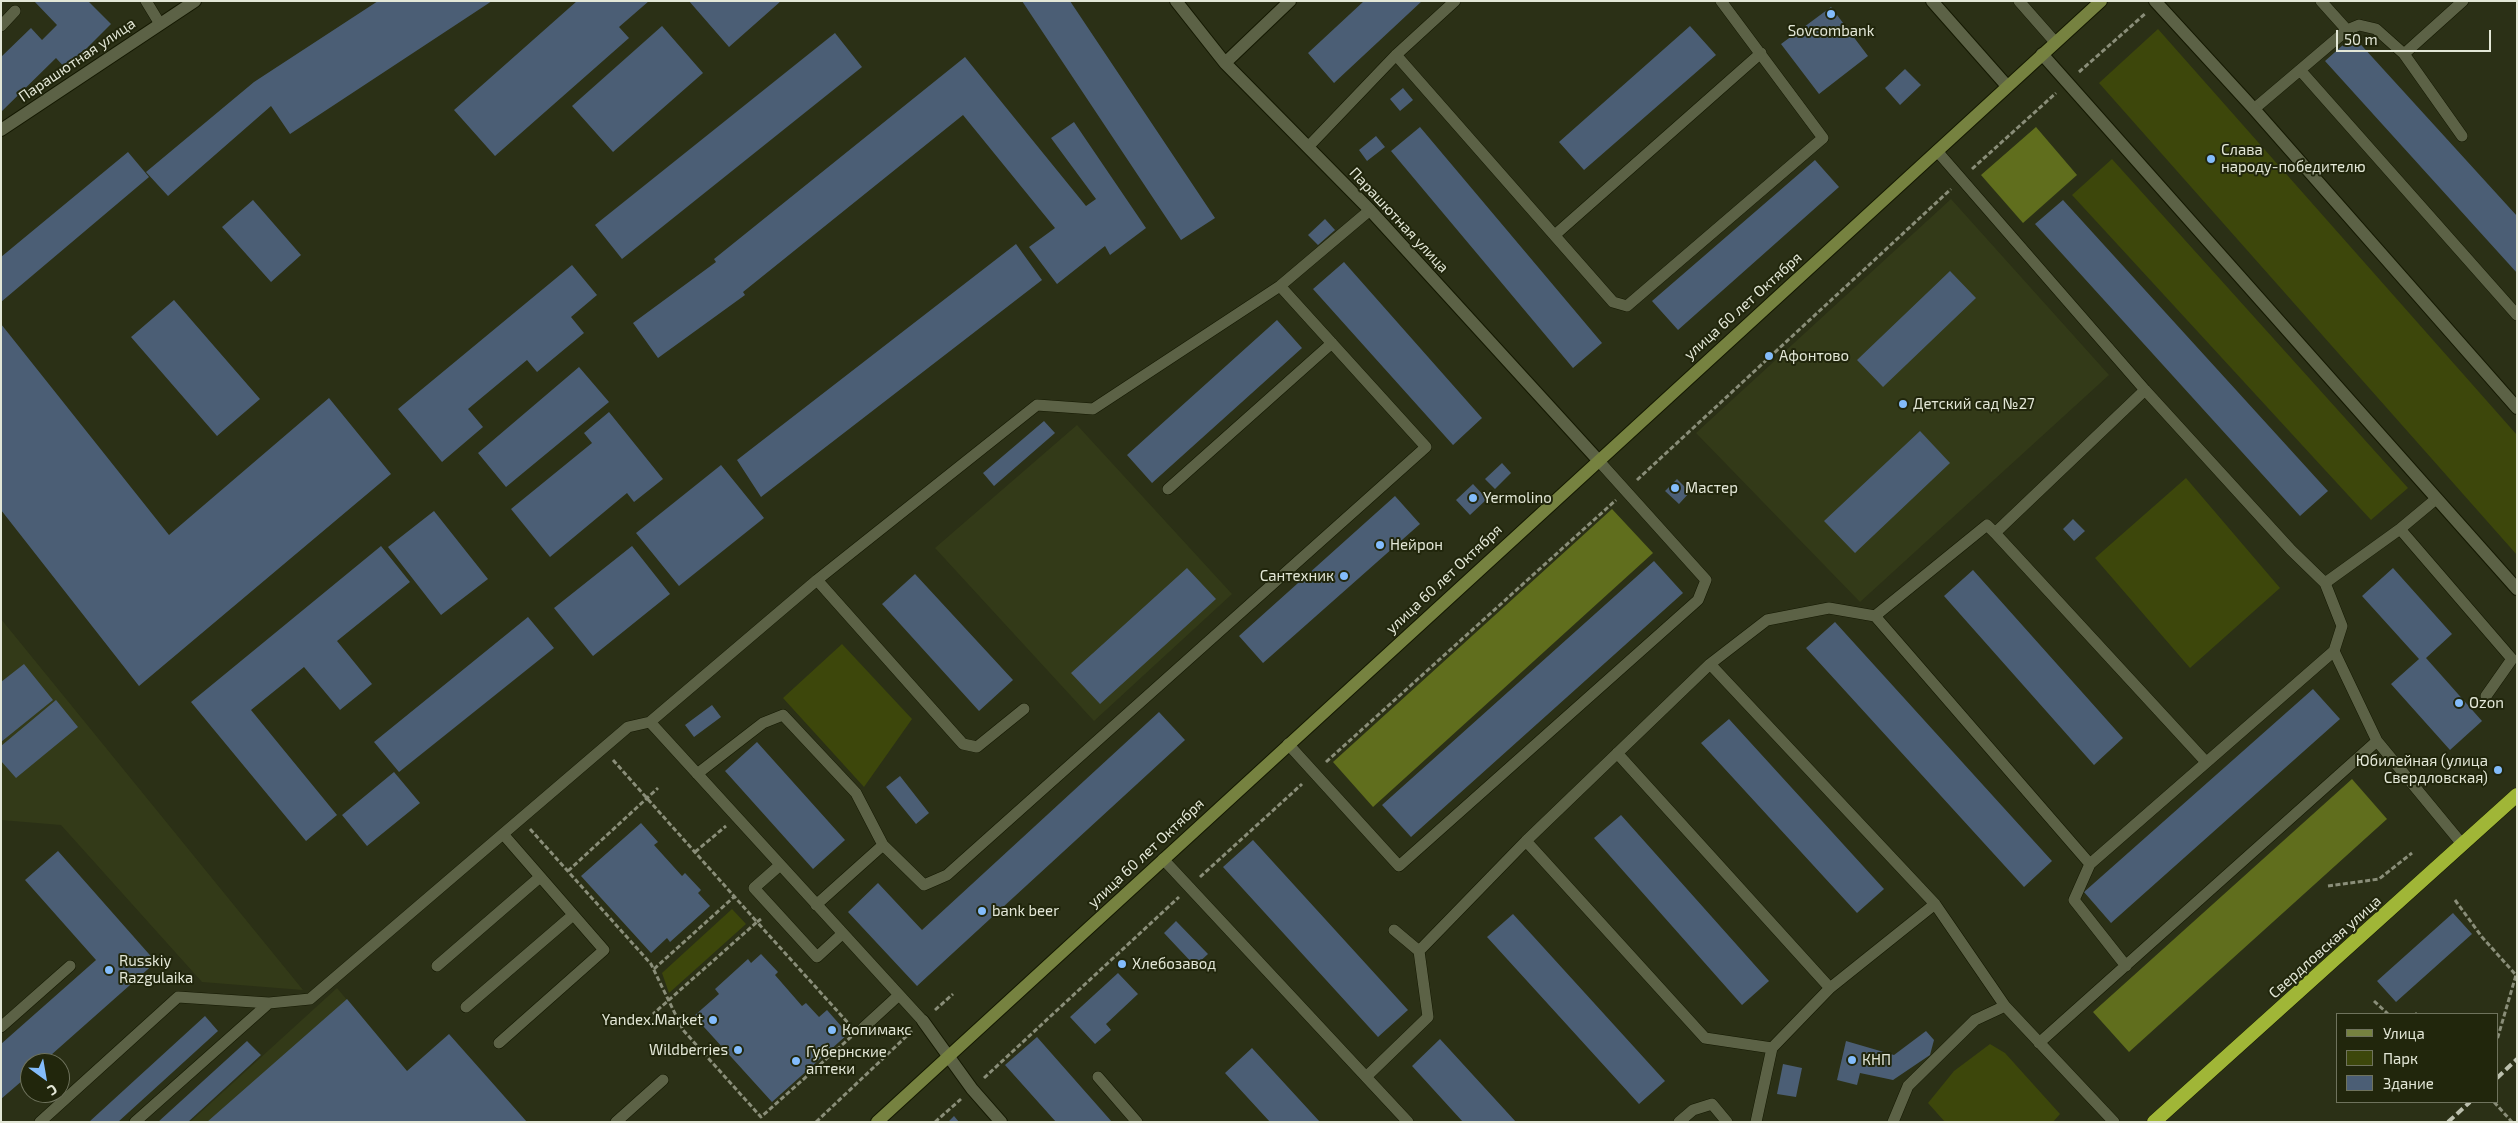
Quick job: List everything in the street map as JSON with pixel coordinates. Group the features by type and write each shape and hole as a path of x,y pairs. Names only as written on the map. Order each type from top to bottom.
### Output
{"highway":[{"name":"Свердловская улица","path":"2154,1122 2517,795"}],"main road":[{"name":"улица 60 лет Октября","path":"877,1122 2101,1"}],"street":[{"name":"Парашютная улица","path":"1,130 195,1"},
{"name":"Парашютная улица","path":"1176,1 1225,63 1370,210 1598,460"},
{"path":"1225,63 1290,1"},
{"path":"1932,1 2007,86"},
{"path":"2156,3 2254,109 2517,408"},
{"path":"2042,54 2517,589"},
{"path":"923,1021 972,1089 1001,1122"}],"lane":[{"path":"146,1 160,24"},
{"path":"1308,147 1396,55 1455,1"},
{"path":"1396,55 1556,234 1613,302 1627,306 1823,138 1762,53 1721,1"},
{"path":"2019,1 2055,42"},
{"path":"2321,1 2347,30"},
{"path":"2404,54 2463,1"},
{"path":"1,26 15,11"},
{"path":"2254,109 2347,30 2359,25 2376,30 2404,54 2462,136"},
{"path":"1556,234 1762,53"},
{"path":"2300,70 2517,315"},
{"path":"1937,151 2145,390 2291,550 2325,583 2342,626 2334,651 2090,864 2074,900 2126,966"},
{"path":"40,1122 178,997 269,1003 310,999 628,727 650,722 817,580 1037,405 1093,409 1280,286 1370,210"},
{"path":"697,774 763,723 783,715 856,793 883,845 924,885 947,875 1426,447 1280,286"},
{"path":"1168,489 1332,343"},
{"path":"1995,533 2145,390"},
{"path":"1288,744 1400,866 1698,600 1706,580 1598,460"},
{"path":"2325,583 2400,529 2436,499"},
{"path":"1875,616 1987,526 2206,762"},
{"path":"2400,529 2512,659 2486,696"},
{"path":"817,580 963,744 977,747 1024,709"},
{"path":"1419,951 1526,841 1710,664 1767,620 1829,608 1875,616 2090,864"},
{"path":"2334,651 2377,740 2462,844"},
{"path":"1710,664 1935,904 2005,1006 2114,1122"},
{"path":"650,722 779,866 923,1021"},
{"path":"2038,1043 2377,740"},
{"path":"1617,753 1830,988"},
{"path":"499,1043 604,950 502,834"},
{"path":"1526,841 1705,1038 1772,1048"},
{"path":"816,905 883,845"},
{"path":"1163,859 1408,1122"},
{"path":"779,866 754,888 772,909 817,957 842,934"},
{"path":"437,966 540,877"},
{"path":"1756,1122 1772,1048 1830,988 1935,904"},
{"path":"466,1007 573,915"},
{"path":"1367,1076 1428,1017 1419,951 1394,930"},
{"path":"1,1027 70,966"},
{"path":"859,1030 899,995"},
{"path":"135,1122 269,1003"},
{"path":"1894,1122 1908,1086 1975,1020 2005,1006"},
{"path":"1098,1077 1137,1122"},
{"path":"616,1122 663,1080"},
{"path":"1679,1122 1693,1110 1712,1104 1727,1122"}],"path":[{"path":"935,1122 1314,773 1626,491 2067,82 2156,3"},
{"path":"603,748 849,1025"},
{"path":"568,871 658,788"},
{"path":"695,852 736,817"},
{"path":"520,818 651,964 683,1030 761,1117 859,1030"},
{"path":"2328,886 2380,879 2412,853"},
{"path":"654,970 734,896"},
{"path":"2455,900 2482,937 2516,975 2498,1037"},
{"path":"653,1014 772,909"},
{"path":"816,1122 953,994"},
{"path":"2374,1001 2387,1013"},
{"path":"2495,1103 2512,1122"}],"shaded area":[{"name":"Детский сад №27","path":"1951,199 2109,375 1860,602 1696,433"},
{"path":"1077,425 1232,594 1094,721 935,548"},
{"path":"1,619 303,990 202,982 61,825 1,820"},
{"path":"337,988 407,1071 349,1122 190,1122"}],"green space":[{"path":"2158,29 2517,435 2517,555 2099,83"},
{"path":"2036,127 2077,175 2023,223 1981,175"},
{"path":"2112,159 2408,488 2371,520 2072,195"},
{"path":"2186,478 2280,588 2190,668 2095,558"},
{"path":"1612,509 1653,553 1373,807 1333,762"},
{"path":"842,644 912,719 864,787 783,698"},
{"path":"2352,779 2387,819 2129,1052 2093,1012"},
{"path":"732,909 746,924 669,993 662,973"},
{"path":"1990,1044 2005,1053 2060,1114 2053,1122 1945,1122 1928,1103 1954,1071"}],"building":[{"path":"34,1 88,1 111,24 66,69 56,58 1,112 1,57 31,28 42,40 57,25"},
{"path":"378,1 492,1 290,134 271,106 168,196 146,172 254,82"},
{"path":"577,1 649,1 619,27 629,38 495,156 454,110"},
{"path":"689,1 781,1 729,47"},
{"path":"1022,1 1070,1 1215,218 1181,240"},
{"path":"1364,1 1422,1 1334,83 1308,53"},
{"path":"1831,7 1868,56 1819,94 1781,44"},
{"path":"662,26 703,73 613,152 572,106"},
{"path":"1690,26 1716,55 1584,170 1559,142"},
{"path":"835,33 862,67 622,259 595,225"},
{"path":"2353,36 2517,216 2517,273 2325,61"},
{"path":"965,57 1086,206 1096,199 1051,138 1074,122 1146,228 1110,255 1105,246 1057,284 1029,247 1055,228 963,115 743,292 745,295 658,358 633,323 716,262 714,259"},
{"path":"1905,69 1921,85 1900,105 1885,88"},
{"path":"1403,88 1413,100 1400,111 1390,99"},
{"path":"1420,127 1602,343 1573,368 1391,151"},
{"path":"1376,136 1385,147 1367,161 1359,150"},
{"path":"128,152 149,177 1,302 1,257"},
{"path":"1815,160 1839,187 1678,330 1652,301"},
{"path":"253,200 301,255 271,282 222,227"},
{"path":"2063,200 2328,491 2300,516 2035,224"},
{"path":"1325,219 1335,230 1318,245 1308,235"},
{"path":"1016,244 1042,280 761,497 737,460"},
{"path":"1344,262 1482,418 1453,445 1313,289"},
{"path":"572,265 597,295 571,317 584,333 537,372 527,360 468,409 483,427 442,462 398,409"},
{"path":"1950,271 1976,298 1883,387 1857,360"},
{"path":"174,300 260,399 217,436 131,337"},
{"path":"1277,320 1302,348 1152,483 1127,455"},
{"path":"1,324 169,535 329,398 391,474 139,686 1,510"},
{"path":"579,367 609,402 506,487 478,453"},
{"path":"609,412 663,479 634,502 627,493 550,557 511,509 592,443 584,433"},
{"path":"1044,421 1055,433 994,486 983,473"},
{"path":"1920,431 1950,463 1855,553 1824,521"},
{"path":"1502,463 1511,473 1495,489 1485,479"},
{"path":"721,465 764,518 679,586 636,533"},
{"path":"1677,479 1690,492 1679,504 1665,491"},
{"path":"1473,484 1487,499 1470,515 1456,500"},
{"path":"1395,496 1420,524 1263,663 1239,636"},
{"path":"434,511 488,579 441,615 388,547"},
{"path":"2073,519 2085,531 2074,541 2063,529"},
{"path":"381,546 410,582 337,641 372,684 340,710 304,667 251,710 337,815 306,841 191,702"},
{"path":"632,546 670,594 593,656 554,608"},
{"path":"1654,561 1683,593 1411,837 1382,805"},
{"path":"1187,568 1216,599 1100,704 1071,673"},
{"path":"2393,568 2452,634 2426,658 2482,721 2450,750 2391,684 2419,659 2362,596"},
{"path":"1973,570 2123,738 2094,765 1944,596"},
{"path":"915,574 1013,680 979,711 882,604"},
{"path":"528,617 554,648 399,772 374,742"},
{"path":"1835,622 2052,861 2024,887 1806,648"},
{"path":"24,664 53,700 1,742 1,682"},
{"path":"2313,689 2340,719 2111,923 2084,892"},
{"path":"56,700 78,727 16,778 1,761 1,746"},
{"path":"712,705 721,717 694,737 685,725"},
{"path":"1159,712 1185,740 917,986 848,912 878,883 922,930"},
{"path":"1729,719 1884,889 1857,913 1701,743"},
{"path":"757,742 845,840 813,869 725,771"},
{"path":"394,772 420,803 367,846 342,815"},
{"path":"900,776 929,813 916,824 886,787"},
{"path":"1621,815 1769,981 1742,1005 1594,838"},
{"path":"641,823 658,842 654,845 682,876 685,873 701,890 698,893 710,906 670,942 667,938 651,953 581,876"},
{"path":"1253,840 1408,1010 1378,1037 1223,867"},
{"path":"58,851 156,962 53,1053 20,1053 20,1083 1,1099 1,1044 96,960 25,880"},
{"path":"2453,913 2472,934 2396,1002 2377,981"},
{"path":"1513,914 1665,1081 1639,1104 1487,937"},
{"path":"1176,921 1208,954 1195,966 1164,933"},
{"path":"761,954 778,972 775,975 802,1006 806,1003 819,1017 827,1010 848,1034 772,1102 694,1016 719,994 715,989 748,959 751,963"},
{"path":"1118,973 1138,994 1106,1024 1111,1030 1095,1044 1070,1017"},
{"path":"347,999 407,1071 449,1034 527,1122 207,1122"},
{"path":"205,1016 218,1031 118,1122 89,1122"},
{"path":"1926,1031 1934,1040 1930,1055 1893,1080 1860,1073 1857,1085 1837,1080 1846,1041 1894,1055"},
{"path":"1037,1037 1112,1122 1056,1122 1005,1065"},
{"path":"1440,1039 1516,1122 1463,1122 1412,1066"},
{"path":"247,1041 261,1055 188,1122 158,1122"},
{"path":"1252,1048 1320,1122 1270,1122 1225,1073"},
{"path":"1783,1064 1802,1068 1796,1097 1777,1094"},
{"path":"954,1116 959,1122 948,1122"}],"railway":[{"path":"2498,1077 2517,1059"},
{"path":"2448,1122 2469,1103"}],"place":[{"name":"Sovcombank","path":"1831,14"},
{"name":"Слава народу-победителю","path":"2211,159"},
{"name":"Афонтово","path":"1769,356"},
{"name":"Детский сад №27","path":"1903,404"},
{"name":"Мастер","path":"1675,488"},
{"name":"Yermolino","path":"1473,498"},
{"name":"Нейрон","path":"1380,545"},
{"name":"Сантехник","path":"1344,576"},
{"name":"Ozon","path":"2459,703"},
{"name":"Юбилейная (улица Свердловская)","path":"2498,770"},
{"name":"bank beer","path":"982,911"},
{"name":"Хлебозавод","path":"1122,964"},
{"name":"Russkiy Razgulaika","path":"109,970"},
{"name":"Yandex.Market","path":"713,1020"},
{"name":"Копимакс","path":"832,1030"},
{"name":"Wildberries","path":"738,1050"},
{"name":"КНП","path":"1852,1060"},
{"name":"Губернские аптеки","path":"796,1061"}]}
